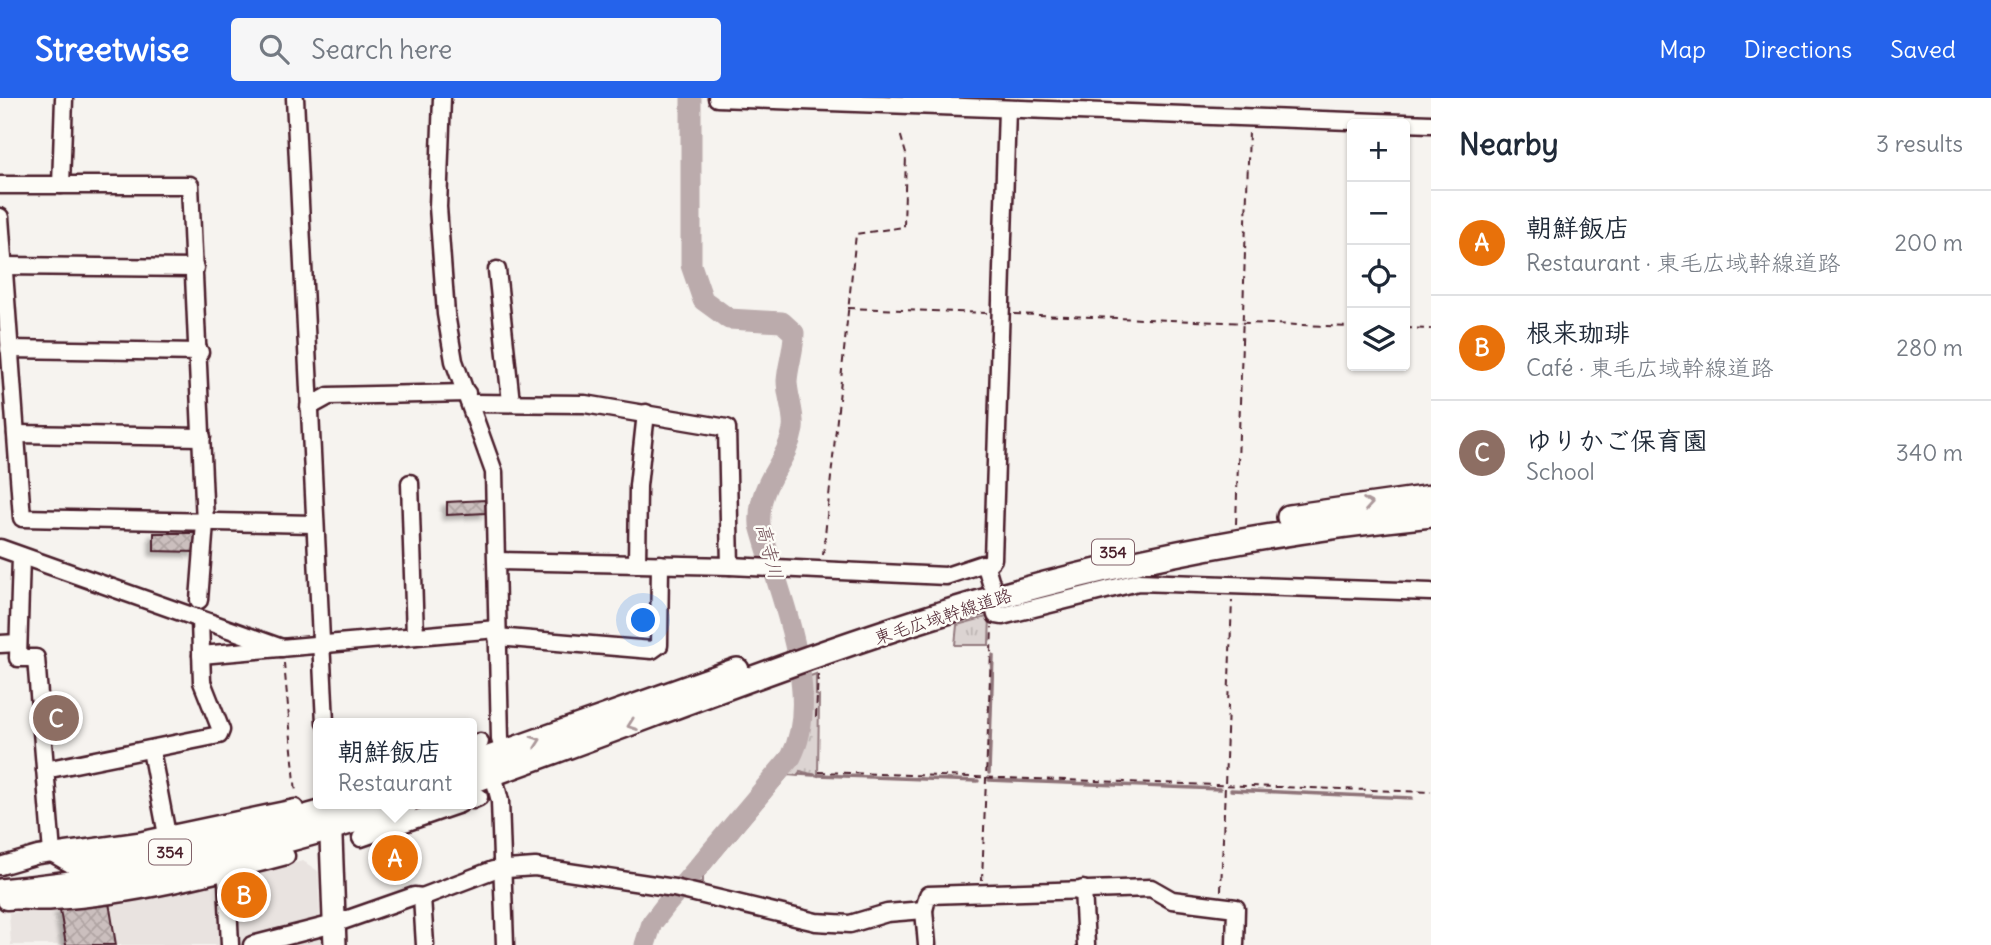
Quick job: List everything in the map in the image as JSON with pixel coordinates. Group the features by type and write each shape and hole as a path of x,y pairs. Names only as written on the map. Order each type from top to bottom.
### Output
{"highway":[{"name":"東毛広域幹線道路","path":"477,769 991,591 1109,553 1236,527 1382,502 1431,497"},
{"name":"東毛広域幹線道路","path":"991,591 1172,554 1309,530 1431,515"},
{"name":"東毛広域幹線道路","path":"477,769 504,752 800,657"},
{"name":"354","path":"3,883 59,884 224,848 330,814 358,820 391,809"},
{"name":"354","path":"3,883 114,860 224,848"}],"main road":[{"path":"330,814 335,934"}],"street":[{"path":"61,185 64,98"},
{"path":"295,98 313,524 325,718"},
{"path":"442,98 439,207 446,314 454,361 494,472 497,633 501,742 504,752"},
{"path":"717,98 1002,105 1431,124"},
{"path":"991,591 1000,313 1002,105"},
{"path":"0,185 190,185 200,352 205,523 199,600"},
{"path":"0,217 22,518 313,524"},
{"path":"2,266 195,268"},
{"path":"497,270 510,402"},
{"path":"9,349 200,352"},
{"path":"309,407 329,396 469,398 585,404 646,412 727,428 730,566"},
{"path":"637,564 638,486 646,412"},
{"path":"16,434 202,437"},
{"path":"410,483 415,636"},
{"path":"0,548 282,648"},
{"path":"21,556 18,657 36,658 52,853"},
{"path":"497,561 730,566 946,576 982,564 991,591"},
{"path":"201,655 415,636 497,633 652,650 659,645 660,564"},
{"path":"991,591 1138,582 1431,592"},
{"path":"45,770 219,735 221,730 202,681 200,620"},
{"path":"0,644 18,643"},
{"path":"151,750 167,835"},
{"path":"477,769 500,801 505,945"},
{"path":"3,883 52,853 205,829 295,800"},
{"path":"358,820 383,824 385,830 437,809"},
{"path":"204,877 224,848 205,829"},
{"path":"114,860 138,841"},
{"path":"52,853 76,867"},
{"path":"3,883 52,902 204,877 286,856"},
{"path":"252,945 335,934 414,896 422,897 502,868 560,868 618,881 680,889 816,922 850,924 887,914 924,910"},
{"path":"227,881 230,945"},
{"path":"59,884 99,895"},
{"path":"1083,888 1086,945"},
{"path":"928,945 924,910 928,895 1083,888 1152,888 1172,900 1236,908 1235,945"},
{"path":"422,897 425,945"}],"path":[{"path":"1236,527 1250,118"},
{"path":"823,570 856,234 904,227 906,154 900,133"},
{"path":"848,308 1347,327"},
{"path":"1410,328 1431,328"},
{"path":"1220,907 1233,585"},
{"path":"982,892 993,622 991,591"},
{"path":"282,648 295,800"},
{"path":"800,657 818,666 816,717"},
{"path":"819,772 1431,792"}],"shaded area":[{"path":"303,861 318,871 321,945 11,945 9,913 120,899 209,883"}],"green space":[{"path":"990,616 989,645 955,645 957,625"},
{"path":"816,674 816,695 819,696 818,776 800,771 798,776 788,775 703,876 703,883 700,882 697,887 691,885 798,755 807,718 808,693 805,678"}],"building":[{"path":"485,500 486,513 447,515 447,502"},
{"path":"154,533 196,533 196,552 154,551"},
{"path":"109,902 116,945 66,945 60,910"}],"waterway":[{"name":"高寺川","path":"645,945 652,923 791,757 800,732 802,704 794,642 760,525 763,496 790,442 793,429 787,381 794,333 782,322 729,319 703,300 691,265 691,98"},
{"path":"989,773 993,655"},
{"path":"799,774 814,775"},
{"path":"818,775 978,781"},
{"path":"989,780 1220,789"},
{"path":"1231,790 1412,798"}],"place":[{"name":"ゆりかご保育園","path":"56,718"},
{"name":"朝鮮飯店","path":"395,858"},
{"name":"根来珈琲","path":"244,895"}]}
